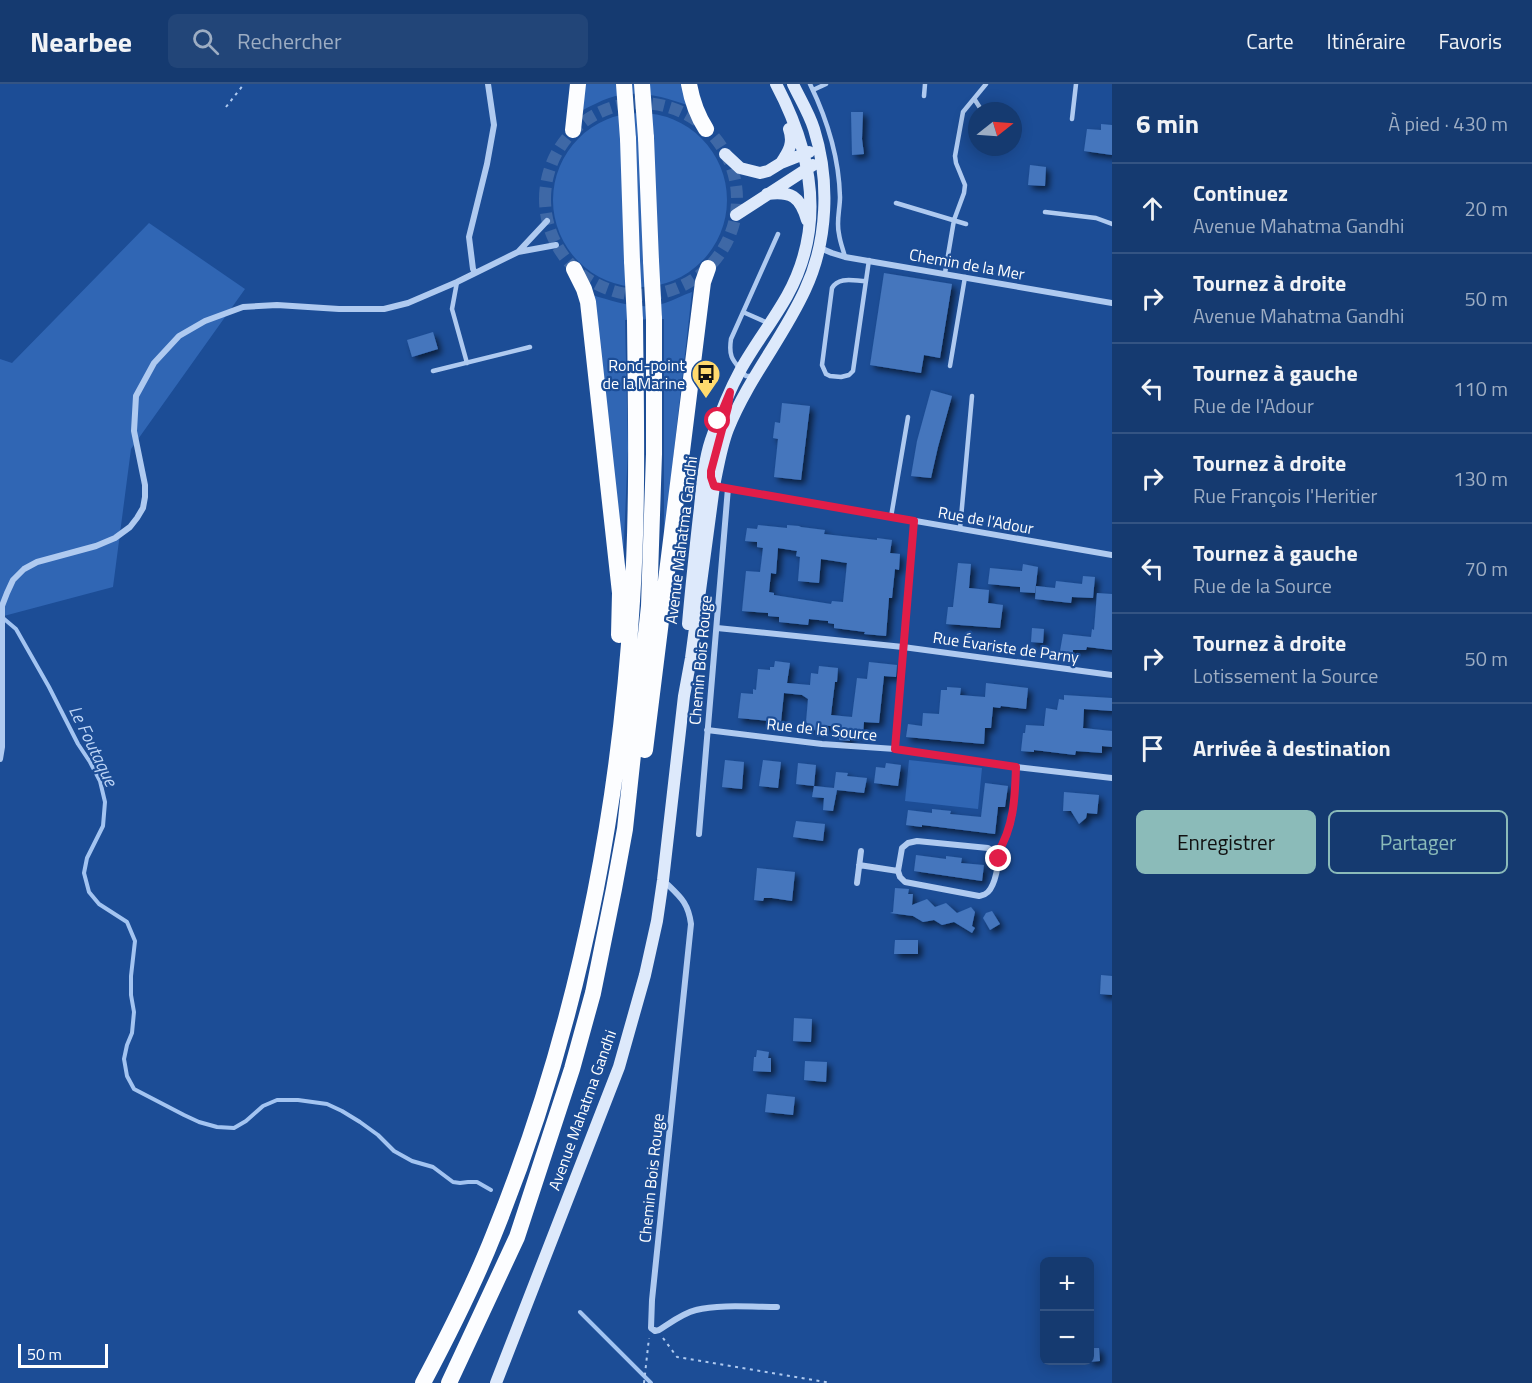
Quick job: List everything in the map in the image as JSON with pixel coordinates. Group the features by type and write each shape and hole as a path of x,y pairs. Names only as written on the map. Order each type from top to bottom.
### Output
{"highway":[{"path":"573,130 578,84"},
{"path":"423,1383 455,1323 494,1234 530,1137 576,982 596,893 612,795 624,701 632,600 636,455 635,320 624,84"},
{"path":"449,1383 517,1237 572,1069 593,993 625,829 650,606 654,454 654,319 642,84"},
{"path":"689,84 694,107 706,129"},
{"path":"625,829 638,791 648,730 703,282 708,268"},
{"path":"574,269 588,302 620,593 619,655 611,738 576,982"}],"main road":[{"name":"Avenue Mahatma Gandhi","path":"684,696 682,684 706,458 730,392 747,374 793,314 806,288 823,228 824,204 820,155 812,125 793,84"},
{"name":"Avenue Mahatma Gandhi","path":"496,1383 619,1067 645,975 663,880 684,696 719,461 727,431 744,394 747,374 771,339 773,333 770,324 788,294 801,265 809,231 808,167 789,108 779,89"},
{"path":"779,89 792,138 789,152 781,164"},
{"path":"725,154 740,168 760,173 804,154 820,155"},
{"path":"736,215 808,167 820,155"},
{"path":"766,195 781,192 791,194 797,199 803,208 809,231"},
{"path":"810,207 817,218 813,240 819,248"},
{"name":"Avenue Mahatma Gandhi","path":"714,486 711,471 730,392"}],"street":[{"path":"475,273 472,268 469,237 494,125 488,84"},
{"path":"518,252 547,221"},
{"path":"0,759 2,747 2,609 6,593 24,569 37,562 96,546 115,538 130,527 137,518 145,497 145,485 134,431 136,396 154,363 179,336 205,321 243,307 277,304 339,309 384,309 408,303 518,252 556,246"},
{"name":"Chemin de la Mer","path":"819,248 845,257 1112,303"},
{"name":"Rue de l'Adour","path":"714,486 1112,555"},
{"name":"Chemin Bois Rouge","path":"699,834 728,488"},
{"path":"895,749 914,521"},
{"name":"Rue Évariste de Parny","path":"717,628 903,647 1112,675"},
{"name":"Rue de la Source","path":"707,730 822,744 895,749 1016,767 1112,778"},
{"path":"997,854 1008,832 1014,811 1016,767"},
{"path":"917,841 988,848 997,854 999,859 993,886 985,894 979,896 905,882 900,878 898,871 902,848 908,843 917,841"},
{"path":"857,883 861,851"},
{"path":"859,865 898,871"},
{"name":"Chemin Bois Rouge","path":"651,1328 653,1289 691,924 689,910 683,900 663,880"},
{"path":"651,1328 655,1331 659,1330 695,1310 711,1307 777,1307"}],"lane":[{"path":"810,84 821,108 833,146 840,197 838,233 845,257"},
{"path":"813,90 826,84"},
{"path":"924,96 925,84"},
{"path":"945,273 954,220 965,185 955,156 963,112 986,84"},
{"path":"1072,119 1076,84"},
{"path":"896,203 966,224"},
{"path":"1045,212 1096,218 1112,224"},
{"path":"823,228 839,221"},
{"path":"747,374 730,358 731,339 778,234"},
{"path":"866,281 839,281 832,288 822,365 826,374 830,376 841,377 853,371 866,281 869,260"},
{"path":"950,366 965,277"},
{"path":"457,282 452,309 467,363"},
{"path":"743,312 770,324"},
{"path":"433,371 530,347"},
{"path":"960,529 972,396"},
{"path":"891,517 908,417"}],"path":[{"path":"226,107 244,84"},
{"path":"644,1383 651,1328"},
{"path":"659,1330 666,1344 677,1357 831,1383"}],"shaded area":[{"path":"585,84 683,84 687,105 658,96 629,94 609,98 583,110"},
{"path":"640,113 657,114 673,119 702,138 721,167 726,183 726,217 721,233 702,262 673,281 657,286 640,287 623,286 607,281 578,262 559,233 554,217 553,200 554,183 559,167 578,138 607,119 623,114"},
{"path":"149,223 245,289 131,449 113,587 0,617 0,359 12,363"},
{"path":"692,292 664,539 664,319 625,320 628,448 623,563 592,295 629,305 647,306 665,303"},
{"path":"909,760 982,768 978,809 905,801"}],"building":[{"path":"851,112 863,112 864,154 852,155"},
{"path":"1101,124 1112,125 1112,155 1084,151 1087,129 1101,130"},
{"path":"1030,165 1046,167 1045,186 1028,185"},
{"path":"884,273 952,284 940,358 924,355 921,373 870,365"},
{"path":"433,332 438,349 412,357 407,340"},
{"path":"931,390 952,396 931,478 911,476 917,441"},
{"path":"782,403 810,406 801,480 774,477 778,439 773,438 775,422 780,423"},
{"path":"758,525 787,528 787,525 825,530 824,534 892,540 890,553 900,554 899,570 895,569 892,598 889,598 886,636 834,628 834,624 828,621 809,619 808,625 779,622 779,617 768,616 768,613 742,611 746,571 760,572 763,548 757,547 757,542 745,541 747,528 757,529","holes":["778,548 797,551 796,556 800,557 798,581 819,583 821,559 847,563 843,602 832,601 831,604 774,595 769,592 771,573 776,574"]},
{"path":"958,563 971,564 969,588 989,590 988,603 1003,605 1000,628 946,624 948,607 953,607"},
{"path":"1023,564 1038,567 1035,593 1020,592 1020,587 988,584 990,568 1022,571"},
{"path":"1083,576 1095,577 1093,598 1072,597 1071,603 1035,599 1036,586 1055,588 1056,581 1082,584"},
{"path":"1097,593 1112,594 1112,650 1087,647 1086,650 1073,650 1073,653 1060,651 1063,634 1091,637 1092,629 1094,630"},
{"path":"1032,628 1044,629 1043,643 1031,642"},
{"path":"775,661 790,663 787,683 810,685 811,673 818,674 819,666 838,668 831,715 852,717 857,678 867,679 869,662 897,665 896,677 884,676 879,723 864,722 863,734 850,733 850,741 839,740 840,727 820,725 819,734 806,722 808,699 802,695 784,693 781,722 738,718 741,693 753,694 753,689 756,690 758,669 770,670 770,667 774,667"},
{"path":"986,683 1028,688 1026,709 993,707 991,728 985,728 984,744 906,737 908,724 922,726 923,713 939,714 941,690 947,690 947,687 961,688 960,695 985,697"},
{"path":"1064,695 1112,698 1112,711 1084,709 1083,728 1112,731 1112,747 1102,746 1102,753 1076,751 1075,755 1034,750 1034,752 1021,751 1026,725 1044,726 1046,708 1057,710 1059,699 1064,700"},
{"path":"725,760 744,762 742,789 722,787"},
{"path":"763,760 781,762 778,788 759,786"},
{"path":"798,763 816,765 814,786 796,784"},
{"path":"886,763 901,765 898,786 874,783 876,767 885,768"},
{"path":"836,772 848,773 847,776 867,778 864,793 837,790 833,811 823,810 824,798 812,797 814,786 834,788"},
{"path":"985,783 1008,786 1005,807 998,807 995,834 906,825 908,810 932,813 932,809 951,811 950,814 981,817"},
{"path":"1064,792 1099,795 1097,814 1087,813 1086,818 1079,824 1071,811 1063,811"},
{"path":"796,821 825,824 823,841 793,837"},
{"path":"916,855 946,859 946,856 962,858 961,863 984,865 982,881 914,871"},
{"path":"757,868 795,872 792,901 772,898 764,898 763,901 754,900"},
{"path":"895,888 909,889 908,894 913,894 912,905 927,899 935,907 946,903 957,913 971,907 975,912 972,926 975,928 972,933 954,922 942,925 934,920 923,922 913,916 890,913 893,912"},
{"path":"992,911 1000,924 990,930 983,918 986,913"},
{"path":"895,940 918,940 918,954 894,954"},
{"path":"1101,975 1112,976 1112,995 1100,994"},
{"path":"794,1018 812,1019 811,1042 793,1041"},
{"path":"757,1050 769,1052 771,1072 753,1071"},
{"path":"805,1061 827,1062 826,1082 804,1080"},
{"path":"767,1094 795,1097 793,1115 765,1112"},
{"path":"1094,1348 1099,1348 1100,1361 1094,1362"}],"waterway":[{"name":"Le Foutaque","path":"3,618 16,629 100,781 105,802 103,826 87,858 84,873 89,892 99,904 127,922 135,941 131,976 134,1012 132,1033 124,1059 127,1076 134,1089 199,1122 217,1127 234,1128 263,1106 277,1100 327,1104 360,1122 394,1151 412,1161 433,1167 453,1182 477,1182 491,1190"},
{"name":"Le Foutaque","path":"580,1312 651,1383"}],"tunnel":[{"path":"632,103 650,103 678,110 709,131 730,162 737,199 730,236 709,267 678,288 650,295 632,295 596,284 567,260 556,244 549,227 545,208 545,190 556,154 580,125 596,114 613,107 632,103"}],"place":[{"name":"Rond-point de la Marine","path":"706,400"}],"route":[{"path":"718,421 730,392 728,407 713,458 711,477 714,486 914,521 895,749 1016,767 1014,811 1008,832 997,854 999,859"}]}
